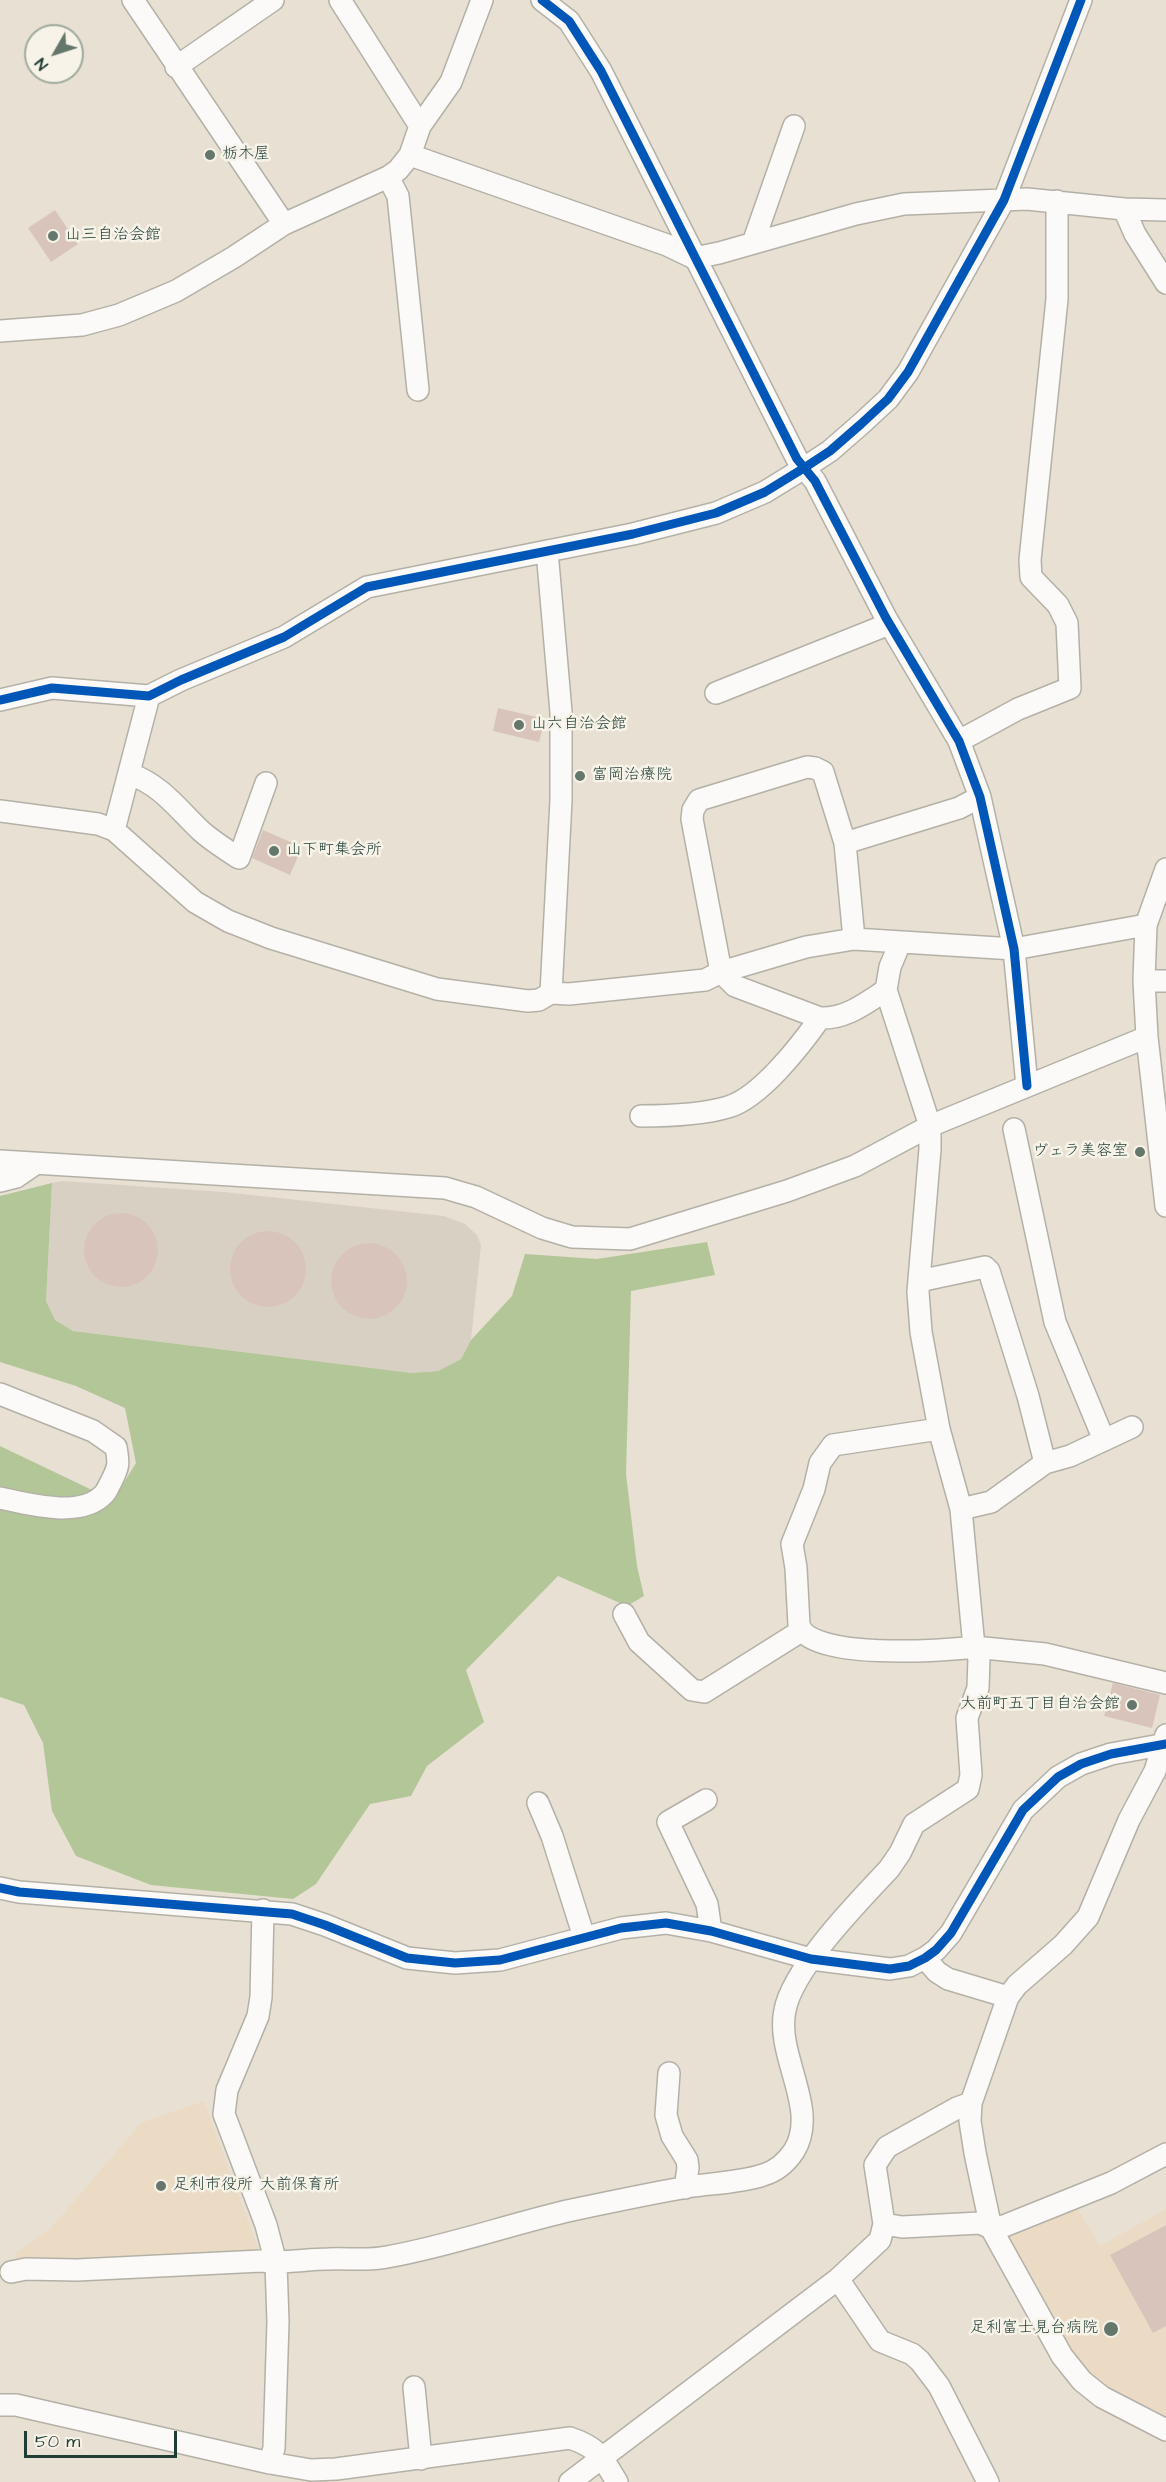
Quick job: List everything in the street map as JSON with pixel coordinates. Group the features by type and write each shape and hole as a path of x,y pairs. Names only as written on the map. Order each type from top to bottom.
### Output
{"street":[{"path":"133,0 284,224"},
{"path":"176,67 273,0"},
{"path":"340,0 420,126"},
{"path":"0,331 82,325 119,315 176,291 284,224 388,177 398,170 410,155 420,126 451,82 483,0"},
{"path":"542,0 569,21 601,71 797,459 814,481 889,624 959,741 980,797 1014,949 1027,1086"},
{"path":"0,700 52,688 149,696 181,680 284,637 367,587 547,551 716,513 765,492 804,468 830,451 888,399 908,372 1004,200 1081,0"},
{"path":"753,243 794,126"},
{"path":"410,155 667,245 694,258 856,214 904,204 1004,200 1058,201 1124,209 1166,210"},
{"path":"388,177 398,196 418,390"},
{"path":"959,741 1018,709 1070,688 1067,623 1058,605 1031,577 1030,560 1057,299 1058,201"},
{"path":"1124,209 1135,234 1166,283"},
{"path":"547,551 561,712 561,800 551,993"},
{"path":"716,693 889,624"},
{"path":"114,830 149,696"},
{"path":"854,939 845,843 823,772 807,767 699,800 695,804 692,819 721,972 735,986 820,1018 831,1018 850,1013 886,990"},
{"path":"130,774 157,787 199,829 219,846 239,858 266,783"},
{"path":"845,843 959,807 980,797"},
{"path":"0,811 98,824 114,830 195,902 228,921 271,938 437,989 534,1002 551,993 705,980 721,972 806,947 854,939 868,938 900,943 1014,949 1146,925"},
{"path":"1166,869 1146,925 1144,981 1147,1037 1166,1206"},
{"path":"11,2272 26,2269 77,2270 261,2261 276,2263 385,2258 436,2247 570,2210 761,2176 776,2170 796,2148 801,2134 802,2119 784,2046 783,2026 785,2008 795,1984 811,1959 889,1869 900,1853 914,1824 968,1789 971,1775 967,1718 978,1688 979,1658 974,1647 961,1509 939,1429 921,1332 920,1281 930,1126 886,990 890,967 900,943"},
{"path":"1144,981 1166,981"},
{"path":"641,1116 666,1116 716,1110 736,1104 763,1084 788,1059 820,1018"},
{"path":"0,1161 444,1188 477,1197 542,1228 572,1237 630,1239 788,1191 855,1166 930,1126 1147,1037"},
{"path":"1014,1129 1055,1322 1104,1440"},
{"path":"0,1181 16,1177 35,1164"},
{"path":"920,1281 985,1267 989,1271 1028,1396 1045,1463"},
{"path":"0,1394 93,1431 116,1447 119,1466 103,1495 80,1505 48,1509 0,1498"},
{"path":"961,1509 991,1502 1045,1463 1070,1456 1132,1427"},
{"path":"939,1429 833,1445 826,1452 820,1462 814,1490 792,1545 801,1631 816,1642 857,1650 955,1650 974,1647 1046,1654 1166,1683"},
{"path":"624,1614 639,1642 692,1690 704,1692 801,1631"},
{"path":"0,1888 19,1892 292,1914 406,1958 430,1961 500,1960 621,1928 666,1923 711,1931 811,1959 890,1969 909,1966 936,1950 951,1932 1023,1810 1058,1777 1081,1764 1165,1741"},
{"path":"1165,1741 1155,1771 1130,1820 1088,1917 1063,1946 1017,1985 1008,1997 971,2103 970,2121 991,2228 1071,2369 1102,2397 1166,2430"},
{"path":"706,1800 668,1822 707,1904 711,1931"},
{"path":"538,1803 552,1836 584,1937"},
{"path":"263,1910 261,1997 258,2016 227,2090 224,2114 266,2224 276,2263 278,2322 274,2448 270,2463"},
{"path":"925,1958 937,1972 948,1979 1008,1997"},
{"path":"669,2073 666,2115 672,2136 687,2160 685,2188"},
{"path":"570,2482 838,2279 880,2240 884,2224 875,2165 879,2156 887,2147 957,2108 971,2103"},
{"path":"884,2224 902,2227 980,2223 991,2228 1004,2226 1063,2204 1166,2154"},
{"path":"838,2279 880,2341 912,2354 939,2386 988,2482"},
{"path":"414,2387 421,2459"},
{"path":"0,2405 16,2405 270,2463 311,2470 421,2459 570,2438 589,2444 603,2459 618,2482"}],"shaded area":[{"path":"62,1181 224,1192 444,1216 465,1224 477,1235 481,1245 471,1340 461,1359 438,1371 412,1373 73,1331 55,1320 46,1301 52,1183"},
{"name":"足利市役所 大前保育所","path":"204,2101 259,2251 18,2264 15,2253 50,2229 141,2123"},
{"name":"足利富士見台病院","path":"1075,2205 1100,2246 1166,2209 1166,2422 1087,2376 1064,2347 1002,2233"}],"green space":[{"path":"52,1183 46,1301 55,1320 73,1331 412,1373 438,1371 461,1359 471,1340 512,1296 525,1254 597,1259 707,1242 715,1275 631,1291 626,1474 637,1566 644,1596 627,1606 558,1576 466,1670 484,1722 427,1766 411,1796 370,1804 316,1884 293,1899 151,1885 76,1856 52,1811 43,1743 24,1705 0,1697 0,1446 113,1500 136,1463 125,1408 76,1386 0,1362 0,1196"}],"building":[{"name":"山三自治会館","path":"55,210 78,244 51,262 28,228"},
{"name":"山六自治会館","path":"498,708 545,719 539,742 493,731"},
{"name":"山下町集会所","path":"263,830 302,847 290,875 252,858"},
{"path":"121,1213 135,1216 147,1224 155,1236 158,1250 155,1264 147,1276 135,1284 121,1287 107,1284 95,1276 87,1264 84,1250 87,1236 95,1224 107,1216"},
{"path":"268,1231 283,1234 295,1242 303,1254 306,1269 303,1284 295,1296 283,1304 268,1307 253,1304 241,1296 233,1284 230,1269 233,1254 241,1242 253,1234"},
{"path":"369,1243 384,1246 396,1254 404,1266 407,1281 404,1296 396,1308 384,1316 369,1319 354,1316 342,1308 334,1296 331,1281 334,1266 342,1254 354,1246"},
{"name":"大前町五丁目自治会館","path":"1113,1683 1160,1695 1152,1728 1104,1716"},
{"path":"1166,2225 1166,2326 1153,2333 1110,2255"}],"cycle path":[{"path":"542,0 569,21 601,71 797,459 815,481 886,618 959,741 980,797 1014,949 1027,1086"},
{"path":"0,700 52,688 149,696 181,680 284,637 367,587 633,534 716,513 765,492 804,468 830,451 861,424 888,399 908,372 1004,200 1081,0"},
{"path":"0,1888 19,1892 292,1914 407,1958 455,1963 500,1960 621,1928 666,1923 711,1931 811,1959 890,1969 909,1966 925,1958 936,1950 951,1933 1023,1810 1058,1777 1081,1764 1111,1754 1166,1744"}],"place":[{"name":"栃木屋","path":"210,155"},
{"name":"山三自治会館","path":"53,236"},
{"name":"山六自治会館","path":"519,725"},
{"name":"富岡治療院","path":"580,776"},
{"name":"山下町集会所","path":"274,851"},
{"name":"ヴェラ美容室","path":"1140,1152"},
{"name":"大前町五丁目自治会館","path":"1132,1705"},
{"name":"足利市役所 大前保育所","path":"161,2186"},
{"name":"足利富士見台病院","path":"1111,2329"}]}
